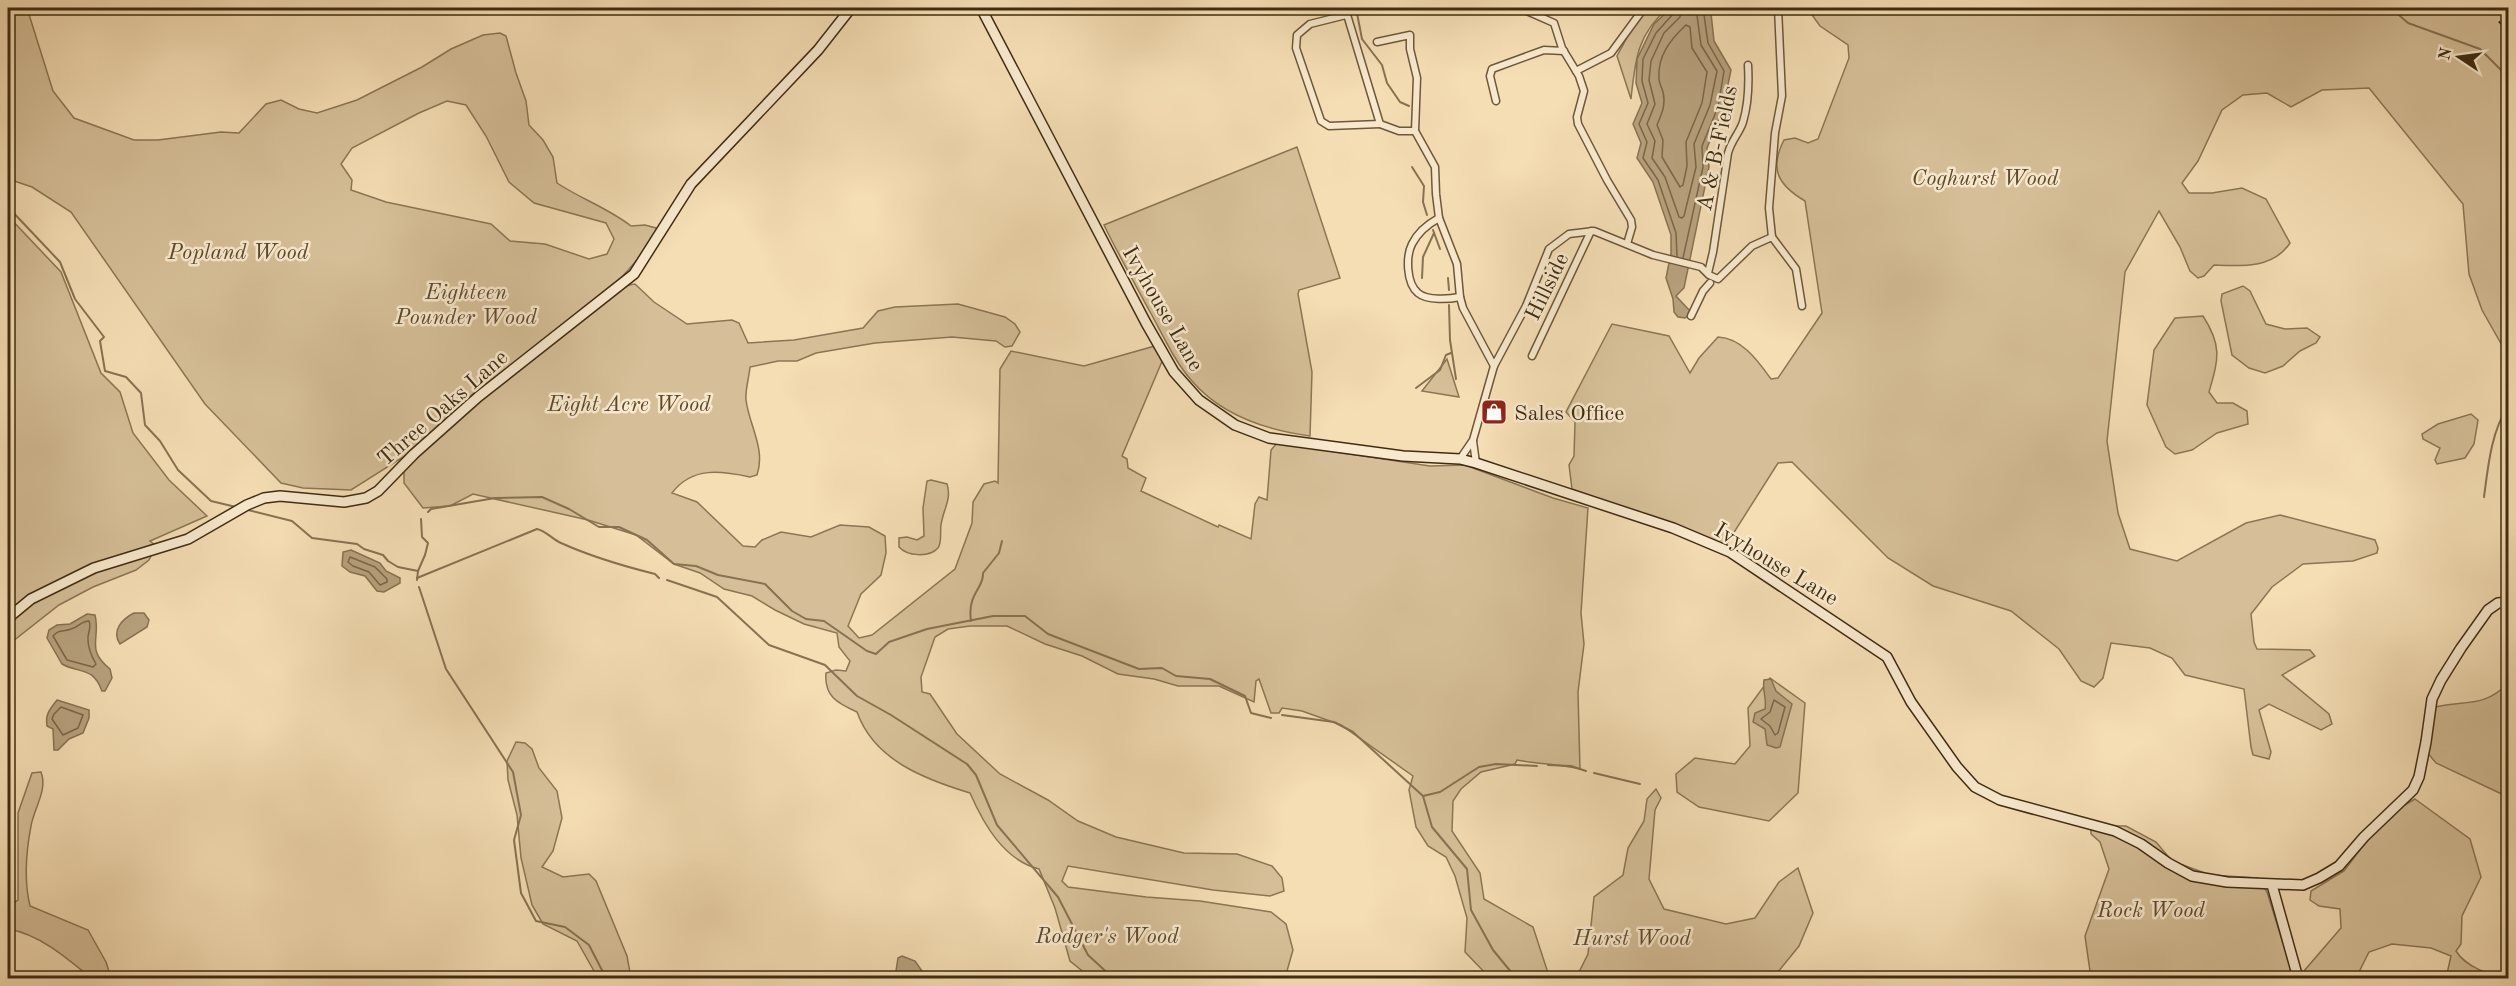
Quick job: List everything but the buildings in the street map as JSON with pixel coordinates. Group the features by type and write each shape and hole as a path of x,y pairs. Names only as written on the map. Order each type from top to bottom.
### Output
{"street":[{"name":"Three Oaks Lane","path":"8,618 31,599 94,568 188,539 247,505 264,498 280,496 344,502 366,498 378,491 414,454 478,397 634,274 691,184 818,50 851,8"},
{"name":"Ivyhouse Lane","path":"981,8 1146,323 1174,372 1199,400 1235,425 1269,438 1411,457 1460,459 1673,528 1730,552 1887,657 1911,702 1926,724 1965,777 1982,791 2000,800 2115,831 2141,844 2192,876 2227,882 2303,885 2339,866 2364,837 2413,790 2419,777 2432,699 2441,680 2488,610 2498,603 2508,602"},
{"path":"1520,8 1554,24 1564,51 1576,71 1584,91 1577,117 1578,124 1631,220 1632,226 1627,244"},
{"path":"1576,71 1611,53 1644,8"},
{"path":"1778,8 1782,96 1775,133 1769,208 1772,237 1796,269 1802,306"},
{"path":"1380,124 1345,11 1310,24 1297,35 1296,48 1321,121 1329,126 1380,124 1399,131 1415,131"},
{"path":"1377,42 1410,34 1410,49 1417,78 1415,131 1435,167 1439,218 1457,264 1463,308 1494,366"},
{"path":"1496,101 1490,76 1492,69 1544,50 1564,51"},
{"name":"A & B-Fields","path":"1708,273 1728,153 1731,140 1742,123 1748,89 1748,65"},
{"path":"1439,218 1426,226 1412,243 1408,263 1410,275 1414,288 1422,296 1451,299 1460,297"},
{"path":"1460,459 1473,440 1494,366 1526,306 1551,247 1569,234 1591,231 1666,258 1701,267 1718,279 1752,246 1772,237"},
{"name":"Hillside","path":"1532,356 1591,231"},
{"path":"1691,316 1703,291 1710,283"},
{"path":"1473,440 1476,463"},
{"path":"2272,885 2298,978"}],"green space":[{"path":"8,8 27,8 53,91 74,118 134,140 158,140 221,132 239,133 266,104 281,100 299,109 317,113 357,100 422,67 451,49 483,35 500,33 506,36 526,101 529,125 543,140 553,157 557,183 631,226 645,225 656,228 658,233 615,284 473,394 408,454 351,490 303,488 281,483 205,404 71,212 32,187 8,179","holes":["447,101 466,105 486,136 509,182 534,203 606,223 614,239 607,254 589,259 545,244 510,241 491,224 386,202 351,190 352,180 341,164 352,148"]},
{"path":"1643,8 1668,8 1650,28 1639,49 1631,99 1617,56"},
{"name":"Coghurst Wood","path":"1807,8 2508,8 2508,356 2482,310 2469,274 2463,204 2369,88 2322,90 2291,107 2267,93 2243,95 2222,110 2198,161 2182,183 2189,193 2212,193 2242,188 2266,199 2290,243 2275,258 2256,264 2214,265 2204,276 2198,278 2190,271 2180,247 2159,211 2125,272 2107,441 2118,513 2130,549 2177,561 2246,523 2280,515 2375,540 2377,553 2353,561 2303,564 2272,587 2251,614 2257,649 2310,650 2315,656 2282,675 2329,714 2332,724 2321,730 2269,704 2259,710 2271,752 2269,759 2253,755 2244,689 2185,675 2172,658 2150,648 2111,643 2103,678 2094,687 2081,681 2059,649 2011,611 1933,586 1888,558 1792,462 1778,463 1726,545 1572,489 1569,465 1574,456 1575,422 1566,412 1612,324 1669,336 1690,373 1699,358 1718,337 1727,338 1749,352 1771,379 1778,378 1822,313 1805,201 1788,189 1783,182 1777,168 1777,160 1784,140 1795,138 1808,143 1818,139 1849,58 1848,45 1820,26"},
{"path":"1297,147 1340,278 1299,290 1298,294 1312,372 1310,436 1277,430 1246,419 1217,404 1192,381 1169,347 1104,225"},
{"path":"8,216 61,272 101,373 120,392 133,433 169,480 207,516 150,541 156,546 149,560 136,570 93,587 59,605 8,645"},
{"path":"635,284 654,302 687,324 732,320 739,323 748,343 794,340 863,328 878,311 895,307 958,304 1005,317 1015,324 1020,332 1012,346 1005,347 996,341 952,337 875,343 816,353 797,361 778,361 750,367 746,400 760,456 757,475 750,477 718,472 698,474 680,484 672,493 697,502 743,546 755,547 762,540 781,532 811,537 840,525 869,527 885,536 886,553 881,575 861,594 848,626 859,638 872,635 955,569 972,523 973,502 984,484 995,481 998,483 1000,369 1011,351 1084,366 1155,346 1163,359 1122,456 1127,459 1128,468 1146,478 1141,491 1218,527 1219,525 1251,539 1255,504 1259,497 1267,500 1271,450 1277,443 1430,466 1465,465 1553,498 1588,508 1581,613 1584,644 1578,692 1580,769 1517,760 1515,764 1481,772 1461,789 1453,801 1452,831 1480,873 1484,899 1533,927 1548,973 1565,978 1490,978 1465,952 1467,918 1455,876 1446,857 1428,846 1416,827 1409,790 1413,776 1341,725 1302,711 1282,708 1279,713 1271,713 1259,679 1256,681 1254,702 1219,686 1178,686 1154,679 1118,674 1082,656 1045,644 1007,626 970,626 948,629 935,637 921,677 922,692 930,694 957,734 1000,774 1048,800 1078,821 1116,837 1184,853 1237,854 1272,866 1282,878 1284,891 1270,896 1213,890 1068,866 1062,881 1068,887 1200,901 1271,912 1286,924 1293,950 1285,978 1091,978 1070,961 1055,908 1039,869 1015,858 1005,849 989,829 970,793 919,774 888,755 875,743 857,712 833,698 827,688 826,673 836,670 846,671 850,661 839,647 837,633 804,624 752,596 724,589 700,573 674,564 636,535 588,520 473,494 450,506 423,508 404,483 404,467 448,426 623,286"},
{"path":"2243,286 2250,291 2266,324 2285,329 2307,328 2320,337 2316,343 2300,351 2283,366 2265,373 2249,368 2232,355 2221,301 2222,294"},
{"path":"2203,316 2214,336 2217,354 2209,392 2217,403 2233,403 2247,411 2248,424 2217,433 2192,450 2175,454 2166,447 2147,405 2154,350 2175,318"},
{"path":"1447,359 1459,397 1422,391"},
{"path":"2471,414 2478,420 2474,444 2465,458 2437,464 2435,460 2440,448 2423,439 2422,434 2438,424"},
{"path":"927,481 947,484 948,489 940,543 938,548 929,553 912,554 899,547 899,538 907,537 917,540 924,536 923,508"},
{"path":"1770,678 1805,703 1798,793 1769,821 1699,807 1677,792 1676,774 1695,758 1735,764 1750,746 1748,708"},
{"path":"2508,683 2508,797 2436,763 2426,751 2428,709 2479,701 2498,692"},
{"path":"516,742 525,743 532,749 539,768 557,791 562,818 553,851 542,867 563,877 589,874 596,881 627,956 631,978 598,978 577,941 543,924 532,905 521,858 517,815 508,780 507,761"},
{"path":"41,772 42,792 31,826 27,856 26,877 30,906 88,930 106,962 111,978 91,978 42,941 8,929 8,907 18,900 18,813 32,773"},
{"name":"Hurst Wood","path":"1656,789 1661,798 1655,810 1649,879 1664,909 1726,924 1755,918 1779,882 1798,868 1813,913 1799,946 1773,978 1576,978 1588,954 1594,897 1623,875 1628,848 1644,821 1647,799"},
{"path":"2415,799 2470,839 2481,877 2462,916 2461,944 2456,951 2466,962 2478,969 2507,978 2446,978 2451,956 2431,948 2392,944 2369,952 2356,978 2307,978 2304,971 2341,928 2340,909 2319,906 2310,900 2311,891 2344,871 2365,843 2398,809"},
{"name":"Rock Wood","path":"2091,826 2126,826 2156,842 2172,861 2210,875 2258,878 2267,892 2294,978 2091,978 2085,936 2109,869 2100,842 2091,834"}],"water":[{"path":"1671,8 1708,8 1711,13 1714,41 1731,70 1723,109 1707,148 1709,167 1684,288 1676,296 1690,311 1690,315 1685,318 1678,317 1674,312 1673,299 1666,278 1671,253 1671,235 1653,182 1637,158 1641,143 1633,124 1642,103 1636,83 1637,59 1654,24"},
{"path":"351,550 380,563 386,571 400,578 400,583 384,592 377,591 365,576 350,572 342,566 343,552"},
{"path":"134,613 144,613 149,620 147,627 120,644 117,630 125,619"},
{"path":"87,614 95,615 96,649 102,662 110,669 112,678 105,691 102,691 90,674 62,664 47,638 49,630 57,625 70,624"},
{"path":"1771,679 1776,691 1792,704 1780,747 1776,748 1767,745 1765,729 1753,722 1755,713 1765,709 1764,680"},
{"path":"57,700 89,710 89,718 83,733 69,739 58,750 54,750 53,729 47,726 47,715"},
{"path":"902,956 915,961 927,978 884,978 881,976 882,972 892,974 896,971 898,958"}],"waterway":[{"path":"1356,8 1362,39 1382,65 1387,83 1400,102 1409,106"},
{"path":"2391,8 2408,23 2480,49 2508,77"},
{"path":"1412,167 1424,186 1423,202 1427,215"},
{"path":"8,207 60,262 75,299 104,337 100,341 105,371 126,377 141,393 145,425 160,441 178,470 211,501 236,507"},
{"path":"1433,230 1440,249"},
{"path":"1422,278 1423,257 1434,233"},
{"path":"1448,278 1449,290"},
{"path":"1449,305 1450,340 1456,379"},
{"path":"1416,388 1440,370 1446,355 1451,353"},
{"path":"2484,497 2494,438 2508,406"},
{"path":"428,512 431,509 495,498 542,497 569,509 599,527 619,527 647,540 674,564 696,566 718,575 765,584 792,611 806,619 824,621 867,651 876,654 889,642 927,629 993,616 1025,616 1048,634 1139,669 1162,668 1176,676 1210,679 1245,696 1251,713 1271,718"},
{"path":"244,509 292,521 312,538 357,544 364,549 383,555 398,567 418,571 417,580"},
{"path":"418,571 428,543 422,537 421,519"},
{"path":"417,578 537,529 573,548 608,561 655,574 659,578"},
{"path":"971,621 973,598 983,579 983,573 999,553 1002,541"},
{"path":"667,580 717,597 769,645 825,665 857,696 967,764 976,775 997,825 1058,897 1088,955 1113,978"},
{"path":"419,587 446,669 513,772 521,815 514,840 521,893 536,921 565,927 589,945 606,978"},
{"path":"1282,715 1334,722 1353,732 1423,796 1432,827 1467,869 1471,910 1493,950 1516,978"},
{"path":"1423,796 1440,792 1479,767 1496,764 1537,766"},
{"path":"1548,765 1571,766 1586,771"},
{"path":"1594,773 1640,784"}],"railway":[{"path":"2484,8 2508,30"}],"place":[{"name":"Sales Office","path":"1494,412"}],"park label":[{"name":"Popland Wood","path":"238,251"},
{"name":"Eighteen Pounder Wood","path":"466,304"},
{"name":"Eight Acre Wood","path":"629,403"},
{"name":"Rodger's Wood","path":"1107,935"}]}
